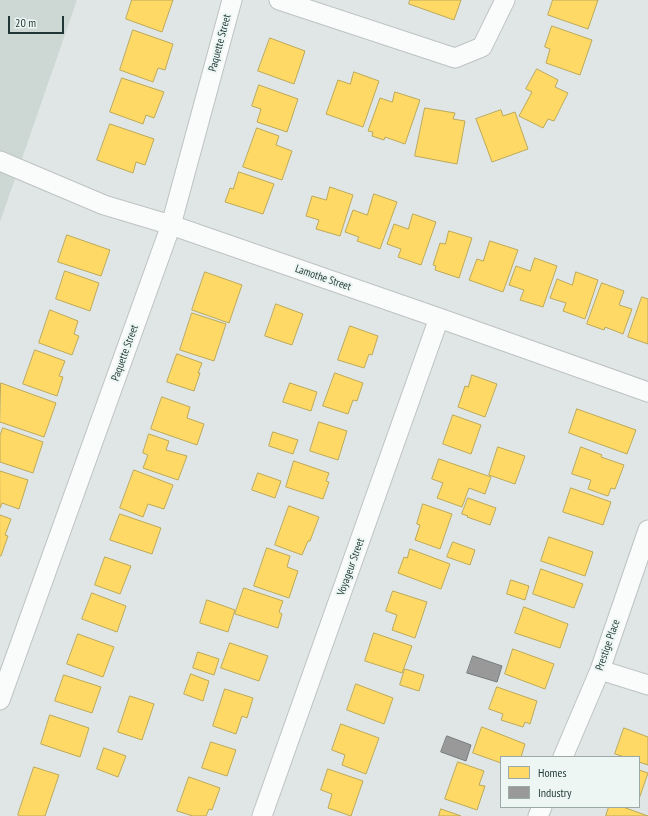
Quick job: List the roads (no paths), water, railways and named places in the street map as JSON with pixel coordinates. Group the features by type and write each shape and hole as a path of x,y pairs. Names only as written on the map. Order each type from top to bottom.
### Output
{"street":[{"name":"Paquette Street","path":"0,700 171,225 232,0"},
{"path":"279,0 455,58 482,47 505,0"},
{"name":"Lamothe Street","path":"0,161 104,205 171,225 648,392"},
{"name":"Voyageur Street","path":"262,816 439,318"},
{"name":"Prestige Place","path":"563,756 600,670 648,530"},
{"path":"600,670 648,685"}]}
